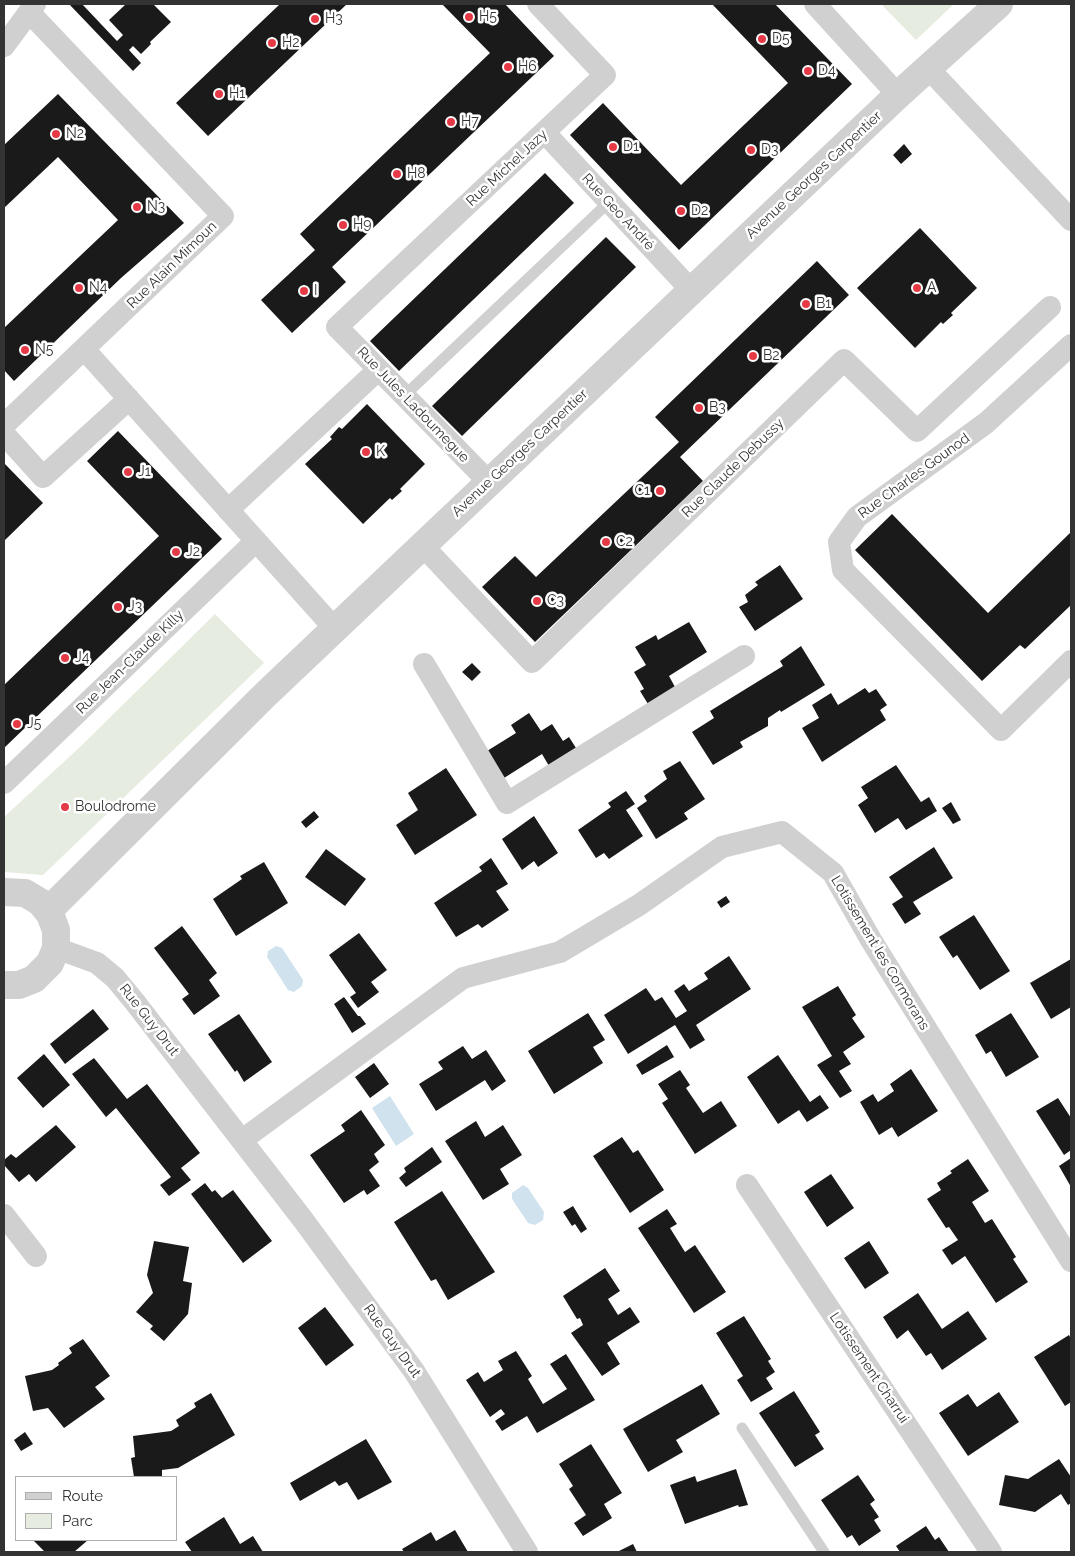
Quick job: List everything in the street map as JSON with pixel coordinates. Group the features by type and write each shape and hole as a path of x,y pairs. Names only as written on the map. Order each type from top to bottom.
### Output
{"street":[{"name":"Rue Michel Jazy","path":"338,327 605,75 538,4"},
{"path":"815,4 898,95"},
{"name":"Avenue Georges Carpentier","path":"48,911 334,629 898,95 999,4"},
{"path":"4,46 32,8"},
{"name":"Rue Alain Mimoun","path":"4,426 223,216 32,8"},
{"path":"928,68 1071,220"},
{"name":"Rue Geo André","path":"545,133 692,291"},
{"name":"Rue Claude Debussy","path":"422,546 532,662 844,360 917,431 1050,308"},
{"name":"Rue Jules Ladoumegue","path":"338,327 489,482"},
{"name":"Rue Charles Gounod","path":"1071,345 986,423 856,517 839,542 843,570 1001,730 1071,662"},
{"path":"84,349 334,629"},
{"path":"228,510 378,370"},
{"path":"4,434 43,477 129,399"},
{"name":"Rue Jean-Claude Killy","path":"4,783 256,542"},
{"path":"424,664 507,803 744,656"},
{"name":"Lotissement les Cormorans","path":"242,1140 463,978 560,952 639,905 722,847 782,832 833,872 881,957 1071,1261"},
{"path":"4,892 25,894 40,902 48,911 56,930 56,948 50,963 34,979 19,984 4,985"},
{"name":"Rue Guy Drut","path":"56,948 97,963 115,978 242,1140 414,1371 527,1552"},
{"name":"Lotissement Charrui","path":"747,1185 991,1552"},
{"path":"4,1215 36,1256"}],"lane":[{"path":"404,396 609,202"},
{"path":"742,1428 824,1552"}],"green space":[{"path":"881,4 954,4 916,40"},
{"path":"215,614 264,663 43,875 4,872 4,817 80,747"}],"water":[{"path":"276,946 282,948 303,980 302,986 294,992 288,990 267,957 268,951"},
{"path":"390,1096 414,1134 396,1146 372,1108"},
{"path":"523,1185 528,1188 544,1212 543,1220 535,1225 528,1223 512,1199 512,1193"}],"building":[{"path":"69,4 82,4 117,41 123,35 109,20 126,4 153,4 171,22 150,42 151,44 141,54 133,46 129,50 141,63 133,71"},
{"path":"280,4 347,4 208,136 176,103"},
{"path":"442,4 505,4 554,56 332,267 346,282 292,333 261,300 315,250 300,234 490,53"},
{"path":"712,4 775,4 852,84 679,250 570,135 603,103 681,185 788,83"},
{"path":"58,94 184,223 121,278 14,381 4,370 4,328 118,220 58,157 4,208 4,145"},
{"path":"904,144 912,154 901,164 893,155"},
{"path":"545,173 574,203 399,371 370,341"},
{"name":"A","path":"920,228 977,288 951,313 953,315 943,324 941,322 915,348 857,288"},
{"path":"606,237 636,267 462,436 432,406"},
{"path":"817,261 849,295 680,457 703,481 535,642 482,587 515,556 536,577 679,442 655,417"},
{"name":"K","path":"367,404 425,464 400,489 402,491 392,500 390,498 363,524 305,464 332,439 330,437 339,427 342,429"},
{"path":"118,431 222,539 4,748 4,685 159,536 87,461"},
{"path":"4,463 43,503 4,541"},
{"path":"892,514 988,613 1071,532 1071,605 1025,649 1020,645 982,681 855,550"},
{"path":"780,565 803,599 755,631 739,607 748,602 745,595 758,585 755,582"},
{"path":"689,622 707,652 669,676 675,687 648,704 640,691 644,689 634,672 646,665 635,647 656,635 658,640"},
{"path":"801,646 825,685 768,718 768,726 740,742 743,747 713,765 692,732 714,718 710,711 783,666 780,661"},
{"path":"472,663 481,672 472,681 462,672"},
{"path":"865,688 869,693 876,689 887,705 880,710 886,720 822,762 802,728 819,718 812,705 831,693 838,705"},
{"path":"529,713 541,731 552,724 563,741 569,737 576,748 549,766 542,754 504,778 487,751 516,733 511,725"},
{"path":"680,761 705,799 684,813 688,819 656,839 637,808 647,801 644,796 667,779 663,771"},
{"path":"896,765 921,802 929,797 937,811 906,830 898,818 875,833 858,805 868,798 861,787"},
{"path":"446,768 477,815 415,855 396,825 418,810 408,793"},
{"path":"626,791 635,804 626,810 643,836 609,859 604,853 596,858 578,830 611,807 608,803"},
{"path":"951,802 961,820 953,824 942,808"},
{"path":"314,811 319,817 306,828 301,822"},
{"path":"534,816 558,853 538,867 534,861 522,870 502,839"},
{"path":"934,847 953,878 913,902 921,914 905,924 892,904 903,897 889,877"},
{"path":"326,849 366,879 345,906 305,877"},
{"path":"491,858 508,884 496,891 509,910 482,928 478,924 456,937 434,903 482,871 479,867"},
{"path":"264,862 288,903 236,936 213,899 242,879 240,876"},
{"path":"726,896 730,902 721,908 717,902"},
{"path":"974,915 1010,971 980,990 957,955 953,958 939,937"},
{"path":"182,926 217,973 209,980 220,996 194,1015 182,999 189,994 154,948"},
{"path":"359,933 387,970 371,982 379,992 358,1008 350,997 356,993 329,955"},
{"path":"729,956 751,989 696,1025 705,1040 690,1049 675,1025 628,1054 604,1015 646,988 655,1001 662,997 676,1018 687,1011 674,991 684,984 689,991 708,979 704,973"},
{"path":"1071,959 1071,1007 1051,1019 1030,983"},
{"path":"838,986 856,1015 852,1018 865,1037 843,1052 851,1064 839,1071 852,1091 840,1098 817,1065 832,1056 802,1007"},
{"path":"344,997 366,1024 352,1033 334,1004"},
{"path":"93,1009 109,1029 65,1064 50,1044"},
{"path":"588,1013 605,1040 593,1047 603,1063 554,1094 528,1051"},
{"path":"1011,1013 1039,1057 1006,1077 991,1051 986,1054 975,1035"},
{"path":"239,1014 272,1062 244,1082 237,1070 235,1072 208,1034"},
{"path":"667,1045 674,1057 642,1075 636,1065"},
{"path":"463,1046 472,1059 486,1050 506,1081 492,1091 485,1080 436,1111 419,1084 443,1069 438,1062"},
{"path":"44,1054 70,1085 43,1108 17,1078"},
{"path":"778,1055 810,1102 820,1095 829,1108 807,1122 799,1110 778,1124 747,1077"},
{"path":"94,1058 127,1099 147,1084 200,1153 181,1168 191,1180 169,1196 160,1185 171,1177 116,1108 106,1117 72,1074"},
{"path":"374,1063 389,1084 370,1098 355,1077"},
{"path":"911,1069 938,1111 898,1137 892,1127 879,1135 860,1102 873,1094 878,1102 894,1091 890,1084"},
{"path":"680,1070 690,1085 686,1088 703,1113 721,1101 737,1126 695,1154 662,1103 668,1099 658,1084"},
{"path":"1058,1098 1071,1118 1071,1150 1064,1155 1036,1111"},
{"path":"361,1110 385,1145 374,1154 379,1162 369,1170 380,1186 367,1195 364,1190 344,1203 310,1155 345,1131 341,1125"},
{"path":"476,1121 485,1137 503,1125 522,1155 500,1169 509,1184 483,1200 445,1141"},
{"path":"56,1125 76,1147 36,1182 29,1174 19,1182 4,1165 4,1160 11,1154 16,1158"},
{"path":"622,1137 633,1153 638,1150 664,1190 630,1213 593,1156"},
{"path":"432,1147 442,1162 406,1187 399,1178 406,1172 404,1168"},
{"path":"1071,1158 1071,1187 1059,1166"},
{"path":"968,1159 989,1191 972,1202 985,1223 992,1219 1016,1257 1013,1259 1028,1282 996,1303 965,1256 952,1265 942,1250 958,1240 949,1227 946,1228 927,1199 941,1190 937,1183 952,1173 950,1171"},
{"path":"831,1174 854,1208 827,1227 804,1192"},
{"path":"205,1183 212,1192 215,1190 222,1198 233,1190 272,1241 243,1263 191,1194"},
{"path":"442,1191 495,1272 448,1300 436,1279 431,1281 394,1222"},
{"path":"573,1206 587,1229 581,1233 575,1224 572,1226 563,1212"},
{"path":"667,1209 677,1224 670,1228 685,1252 695,1245 726,1292 694,1313 638,1228"},
{"path":"154,1241 189,1247 183,1281 192,1283 188,1314 164,1341 150,1329 153,1326 136,1312 153,1293 147,1275"},
{"path":"869,1241 889,1273 865,1289 844,1258"},
{"path":"605,1268 620,1291 608,1299 618,1315 630,1307 640,1322 607,1343 620,1364 602,1376 571,1333 583,1325 580,1318 577,1319 563,1296"},
{"path":"918,1293 942,1329 968,1311 987,1339 942,1370 931,1353 926,1356 908,1330 897,1339 883,1317"},
{"path":"325,1307 354,1345 326,1366 298,1328"},
{"path":"744,1316 771,1359 768,1361 775,1372 766,1378 773,1389 751,1402 737,1380 743,1376 716,1333"},
{"path":"1069,1335 1071,1339 1071,1402 1065,1406 1034,1357"},
{"path":"83,1339 110,1376 95,1387 105,1399 64,1428 48,1408 33,1411 25,1376 52,1370 72,1353 69,1348"},
{"path":"516,1351 532,1376 528,1379 543,1404 567,1389 550,1364 566,1354 595,1400 537,1433 527,1416 502,1431 495,1421 505,1414 501,1409 490,1417 466,1380 478,1372 484,1382 503,1370 498,1361"},
{"path":"702,1384 720,1414 676,1440 683,1452 648,1472 623,1429"},
{"path":"794,1391 820,1432 815,1435 824,1449 795,1467 759,1413"},
{"path":"999,1392 1019,1422 968,1456 939,1413 968,1394 977,1407"},
{"path":"211,1393 235,1435 178,1468 162,1470 162,1476 134,1476 131,1458 135,1457 133,1436 171,1431 179,1426 176,1420 196,1407 194,1403"},
{"path":"25,1432 33,1444 21,1451 14,1440"},
{"path":"366,1439 392,1482 358,1500 347,1482 339,1486 335,1481 300,1501 290,1483"},
{"path":"591,1444 622,1493 604,1504 612,1518 583,1536 574,1523 586,1515 569,1489 573,1486 559,1464"},
{"path":"1059,1459 1071,1477 1071,1503 1068,1505 1061,1494 1035,1512 999,1505 1005,1475 1028,1479"},
{"path":"736,1469 748,1505 739,1507 738,1505 685,1524 670,1485 695,1476 697,1482"},
{"path":"858,1475 875,1500 870,1504 879,1517 874,1520 881,1531 859,1546 852,1535 847,1538 821,1500"},
{"path":"224,1517 240,1544 253,1536 263,1552 192,1552 185,1542"},
{"path":"926,1526 935,1540 939,1537 949,1552 900,1552 896,1546"},
{"path":"455,1530 468,1552 404,1552 402,1549 431,1532 436,1541"},
{"path":"34,1541 87,1541 74,1552 45,1552"},
{"path":"633,1544 637,1552 617,1552"}],"place":[{"name":"H5","path":"469,17"},
{"name":"H3","path":"315,19"},
{"name":"D5","path":"762,39"},
{"name":"H2","path":"272,43"},
{"name":"H6","path":"508,67"},
{"name":"D4","path":"808,71"},
{"name":"H1","path":"219,94"},
{"name":"H7","path":"451,122"},
{"name":"N2","path":"56,134"},
{"name":"D1","path":"613,147"},
{"name":"D3","path":"751,150"},
{"name":"H8","path":"397,174"},
{"name":"N3","path":"137,207"},
{"name":"D2","path":"681,211"},
{"name":"H9","path":"343,225"},
{"name":"N4","path":"79,288"},
{"name":"A","path":"917,288"},
{"name":"I","path":"304,291"},
{"name":"B1","path":"806,304"},
{"name":"N5","path":"25,350"},
{"name":"B2","path":"753,356"},
{"name":"B3","path":"699,408"},
{"name":"K","path":"366,452"},
{"name":"J1","path":"128,472"},
{"name":"C1","path":"660,491"},
{"name":"C2","path":"606,542"},
{"name":"J2","path":"176,552"},
{"name":"C3","path":"537,601"},
{"name":"J3","path":"118,607"},
{"name":"J4","path":"65,658"},
{"name":"J5","path":"17,724"},
{"name":"Boulodrome","path":"65,807"}]}
